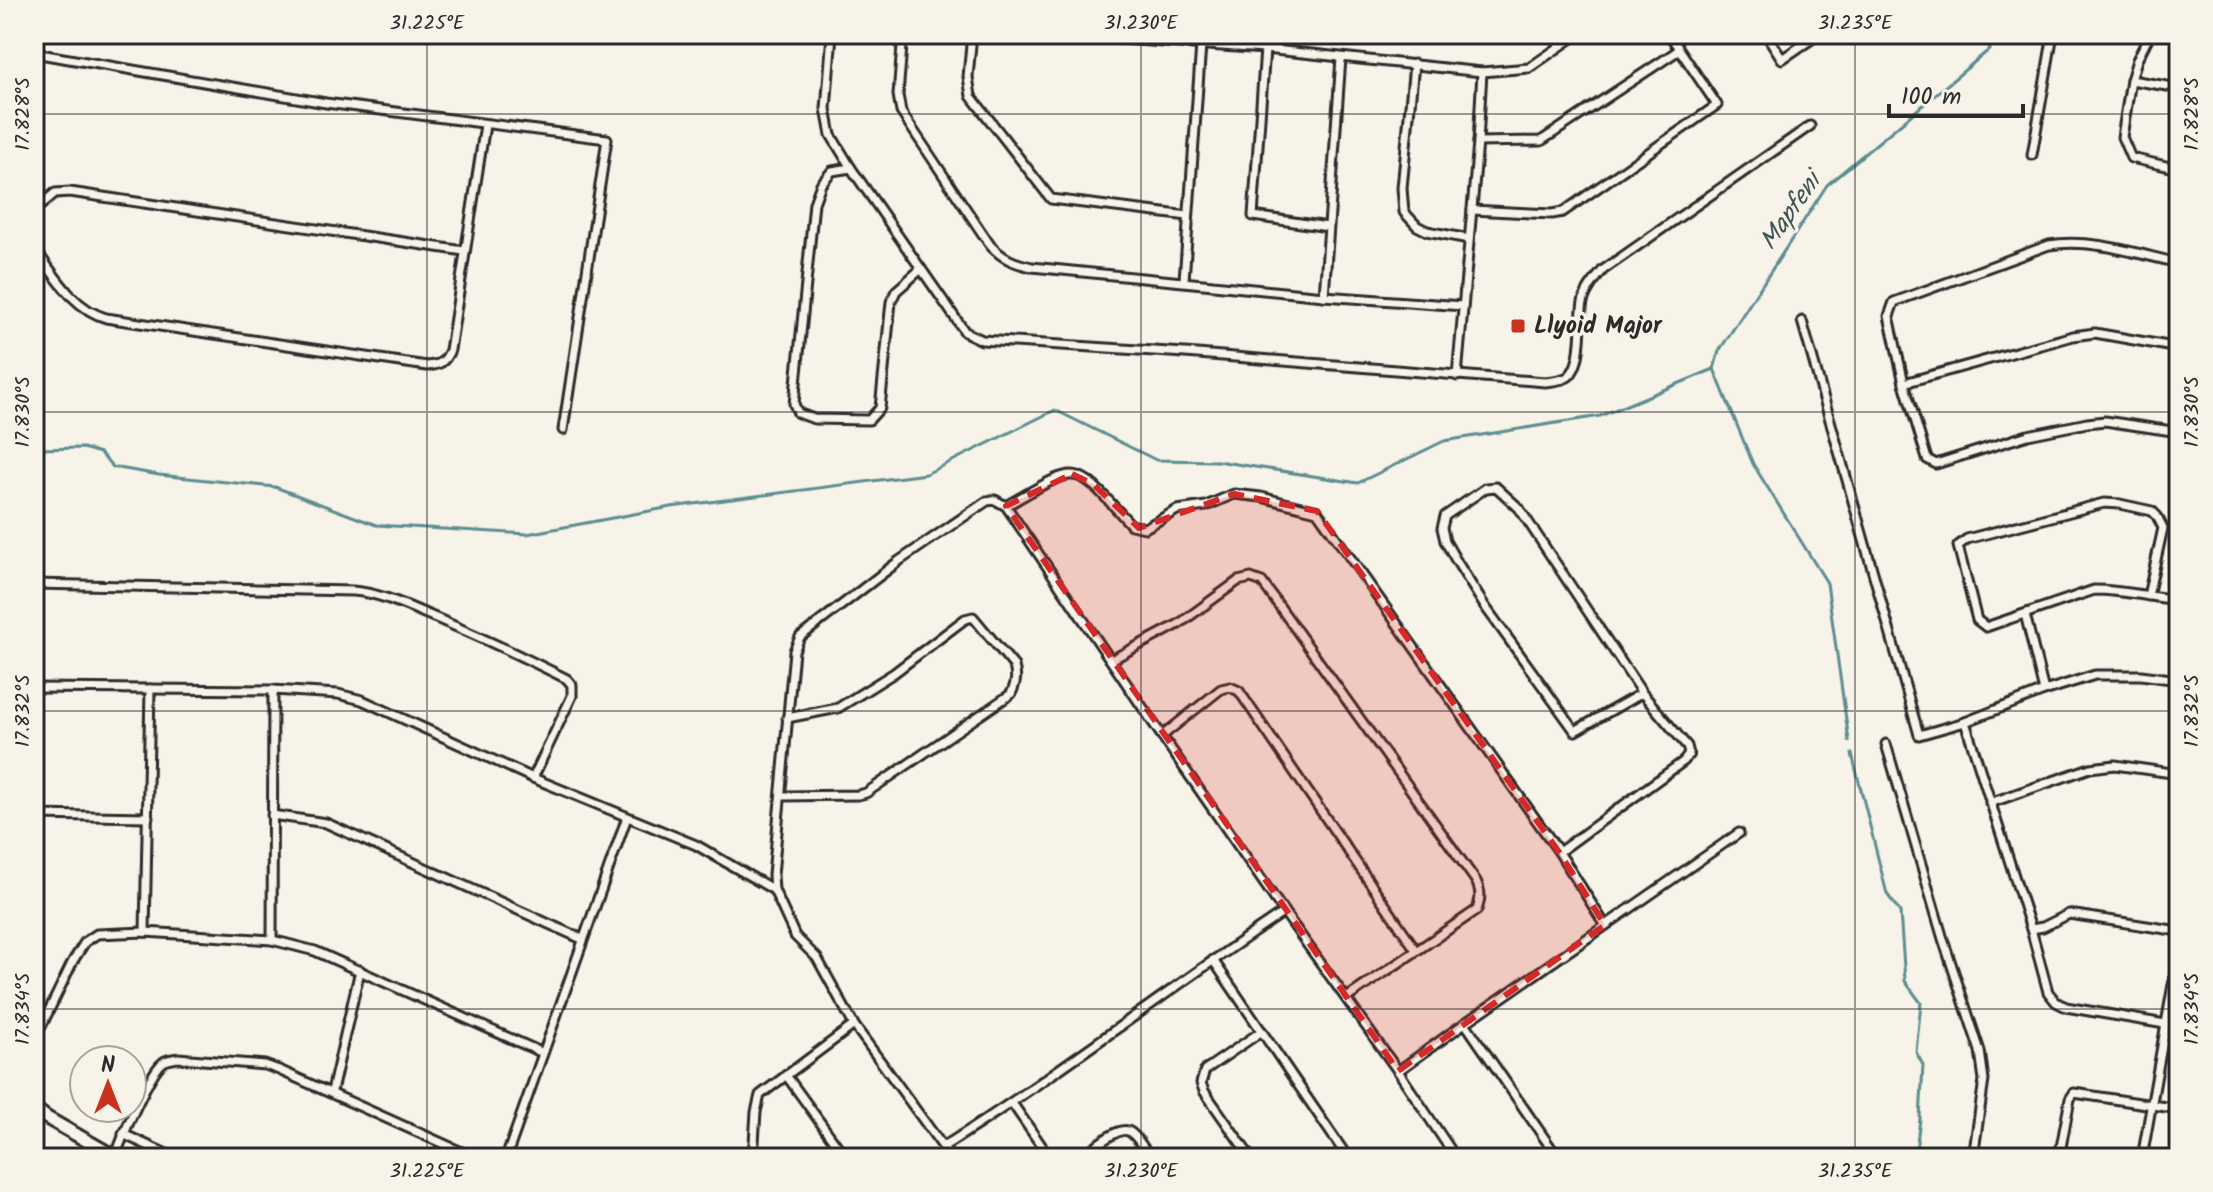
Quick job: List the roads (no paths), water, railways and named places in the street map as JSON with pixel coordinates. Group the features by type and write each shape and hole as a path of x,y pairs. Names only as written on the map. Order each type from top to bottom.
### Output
{"street":[{"path":"832,34 827,123 831,135 965,332 982,340 1545,382 1569,376 1578,350 1583,300 1603,270 1810,126"},
{"path":"903,34 898,95 901,112 1000,255 1012,263 1324,296 1463,306"},
{"path":"972,34 968,77 971,96 1051,199 1188,216"},
{"path":"1048,34 1265,49 1482,72 1529,68 1578,34"},
{"path":"1472,210 1563,212 1717,105 1669,34"},
{"path":"1766,34 1782,59 1819,34"},
{"path":"2032,155 2053,34"},
{"path":"2150,34 2131,80 2122,137 2131,158 2179,169"},
{"path":"1184,280 1201,45"},
{"path":"1265,49 1253,216 1328,227"},
{"path":"1478,142 1541,141 1679,50"},
{"path":"34,53 326,103 607,139 563,430"},
{"path":"1324,296 1341,58"},
{"path":"1414,64 1402,188 1404,212 1417,226 1427,231 1469,239"},
{"path":"1457,376 1482,72"},
{"path":"2131,80 2179,88"},
{"path":"34,248 67,290 90,313 106,318 427,366 438,365 446,360 450,350 485,125"},
{"path":"851,168 832,171 821,184 814,203 794,404 798,413 814,419 869,420 876,415 880,408 891,302 896,291 921,269"},
{"path":"34,211 55,193 70,192 464,251"},
{"path":"2179,263 2090,244 2068,242 2049,245 1894,302 1889,316 1904,383 1927,459 1936,464 2028,435 2087,423 2105,421 2179,432"},
{"path":"1802,321 1919,735 1965,722 2095,675 2141,675 2179,680"},
{"path":"1904,383 2073,336 2095,333 2179,348"},
{"path":"1006,506 1057,476 1072,474 1082,475 1131,525 1139,528 1145,528 1177,510 1216,503 1234,494 1261,497 1317,511 1559,852 1605,925"},
{"path":"1559,852 1684,761 1689,754 1682,738 1642,693 1519,508 1507,495 1496,487 1486,488 1445,516 1442,528 1445,541 1457,562 1484,605 1575,731 1642,693"},
{"path":"951,1158 854,1025 817,958 795,936 774,890 783,796 782,767 794,651 800,637 899,561 987,501 995,500 1006,506 1284,912 1348,997 1454,1158"},
{"path":"2148,596 2163,528 2152,511 2104,503 1967,539 1958,546 1957,552 1980,624 1992,626 2094,590 2179,600"},
{"path":"1111,660 1179,624 1238,581 1251,578 1262,582 1480,890 1477,910 1348,997"},
{"path":"34,584 353,591 403,605 510,650 567,679 572,685 572,696 533,778"},
{"path":"2025,614 2044,691"},
{"path":"783,796 866,793 1011,694 1017,675 1014,666 973,617 965,619 894,673 838,708 787,718"},
{"path":"1162,736 1221,689 1230,687 1239,691 1416,950"},
{"path":"34,688 273,690 338,694 362,700 533,778 696,845 774,890"},
{"path":"145,932 150,689"},
{"path":"272,940 273,690"},
{"path":"1965,722 2048,992 2056,1002 2066,1007 2165,1024"},
{"path":"1886,744 1943,939 1980,1051 1984,1080 1973,1158"},
{"path":"1990,803 2090,768 2115,765 2179,774"},
{"path":"34,815 148,817"},
{"path":"272,815 326,823 582,939"},
{"path":"506,1158 627,817"},
{"path":"1398,1071 1739,833"},
{"path":"943,1147 1012,1103 1284,912"},
{"path":"2031,929 2043,927 2069,914 2179,931"},
{"path":"34,1032 41,1027 85,942 97,934 145,932 272,940 315,951 543,1053"},
{"path":"2142,1158 2179,951"},
{"path":"1213,960 1348,1158"},
{"path":"332,1091 360,970"},
{"path":"1465,1023 1558,1158"},
{"path":"753,1158 760,1095 854,1025"},
{"path":"1251,1158 1201,1083 1205,1070 1262,1031"},
{"path":"34,1108 116,1158 123,1134 155,1072 164,1061 178,1058 265,1065 332,1091 475,1158"},
{"path":"786,1075 846,1158"},
{"path":"2059,1158 2070,1099 2074,1093 2179,1109"},
{"path":"1012,1103 1050,1158"},
{"path":"1080,1158 1115,1132 1124,1129 1132,1132 1150,1158"},
{"path":"123,1134 175,1158"}],"waterway":[{"name":"Mapfeni","path":"1714,369 1719,351 1827,185 1990,49 1993,34"},
{"path":"1714,369 1753,464 1827,583 1849,741"},
{"path":"34,449 83,448 100,453 113,467 275,487 376,525 527,534 671,507 926,474 1055,410 1156,460 1217,461 1358,483 1444,441 1600,416 1714,369"},
{"path":"1852,754 1887,894 1900,912 1905,981 1921,1003 1916,1052 1923,1065 1915,1158"}],"place":[{"name":"Llyoid Major","path":"1518,326"}]}
